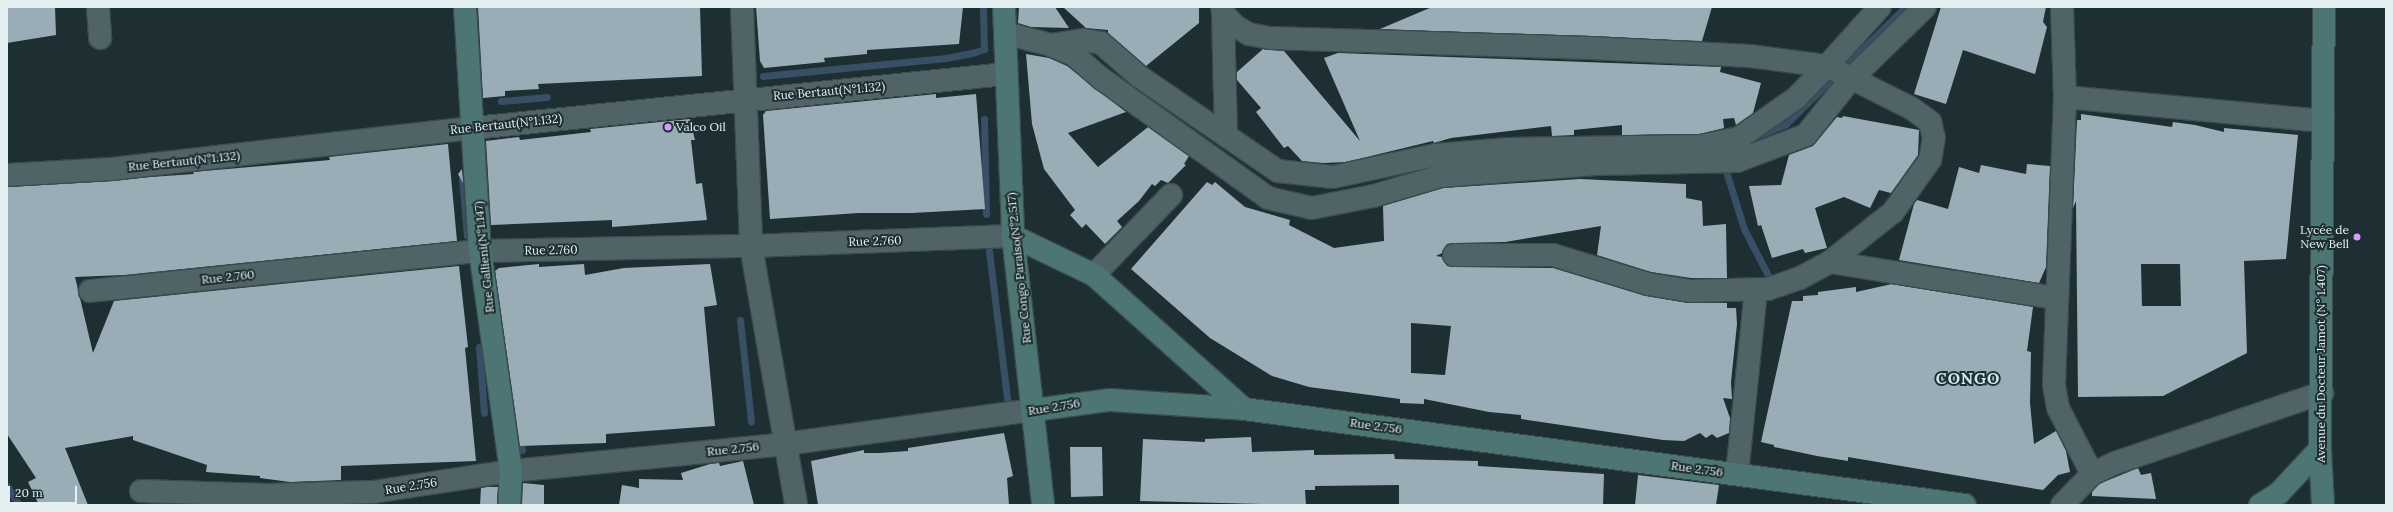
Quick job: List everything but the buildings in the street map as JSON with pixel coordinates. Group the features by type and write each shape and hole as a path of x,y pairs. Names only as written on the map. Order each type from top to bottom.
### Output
{"street":[{"path":"98,7 100,38"},
{"name":"Rue Gallieni(N°1.147)","path":"465,7 474,128 480,252 511,471 509,505"},
{"path":"742,7 751,246 796,505"},
{"name":"Rue Congo Paraiso(N°2.517)","path":"1004,7 1014,236 1034,410 1043,505"},
{"path":"1051,45 1084,40 1101,43 1140,77 1278,171 1333,177 1436,155 1501,150 1701,146 1739,138 1796,98 1880,7"},
{"path":"1005,33 1051,45 1074,55 1102,79 1268,198 1312,208 1373,196 1441,176 1596,164 1737,161 1806,135 1851,79 1925,7"},
{"path":"2062,7 2065,97 2054,372 2058,408 2092,474"},
{"name":"Avenue du Docteur Jamot (N° 1.407)","path":"2323,505 2320,449 2322,393 2324,7"},
{"path":"1222,10 1235,26 1249,34 1270,38 1591,48 1750,56 1827,66 1911,108 1930,122 1934,138 1930,160 1893,212 1830,262 1800,278 1768,289 1683,290 1648,284 1553,255 1454,254"},
{"path":"1222,10 1226,136"},
{"name":"Rue Bertaut(N°1.132)","path":"7,175 112,169 745,99 1006,74"},
{"path":"2065,97 2323,121"},
{"path":"1094,275 1171,195"},
{"path":"1014,236 1094,275 1244,409"},
{"name":"Rue 2.760","path":"90,291 480,252 751,246 1014,236"},
{"path":"1830,262 2056,298"},
{"path":"1737,474 1756,290"},
{"path":"2062,505 2092,474 2114,463 2322,393"},
{"name":"Rue 2.756","path":"141,491 343,494 511,471 786,444 1082,402 1110,400 1244,409 1965,505"},
{"path":"2260,505 2288,486 2320,449"}],"waterway":[{"path":"763,76 946,58 972,53 984,49 983,7"},
{"path":"1759,135 1786,124 1905,7"},
{"path":"501,101 547,97"},
{"path":"984,119 986,214"},
{"path":"1724,165 1744,229 1769,277"},
{"path":"462,179 467,236"},
{"path":"989,251 1008,406"},
{"path":"740,320 751,421"},
{"path":"479,347 484,413"},
{"path":"521,437 522,450"},
{"path":"7,486 19,505"}],"place":[{"name":"Valco Oil","path":"668,127"},
{"name":"Lycée de New Bell","path":"2357,237"}],"district":[{"name":"CONGO","path":"1968,378"}]}
